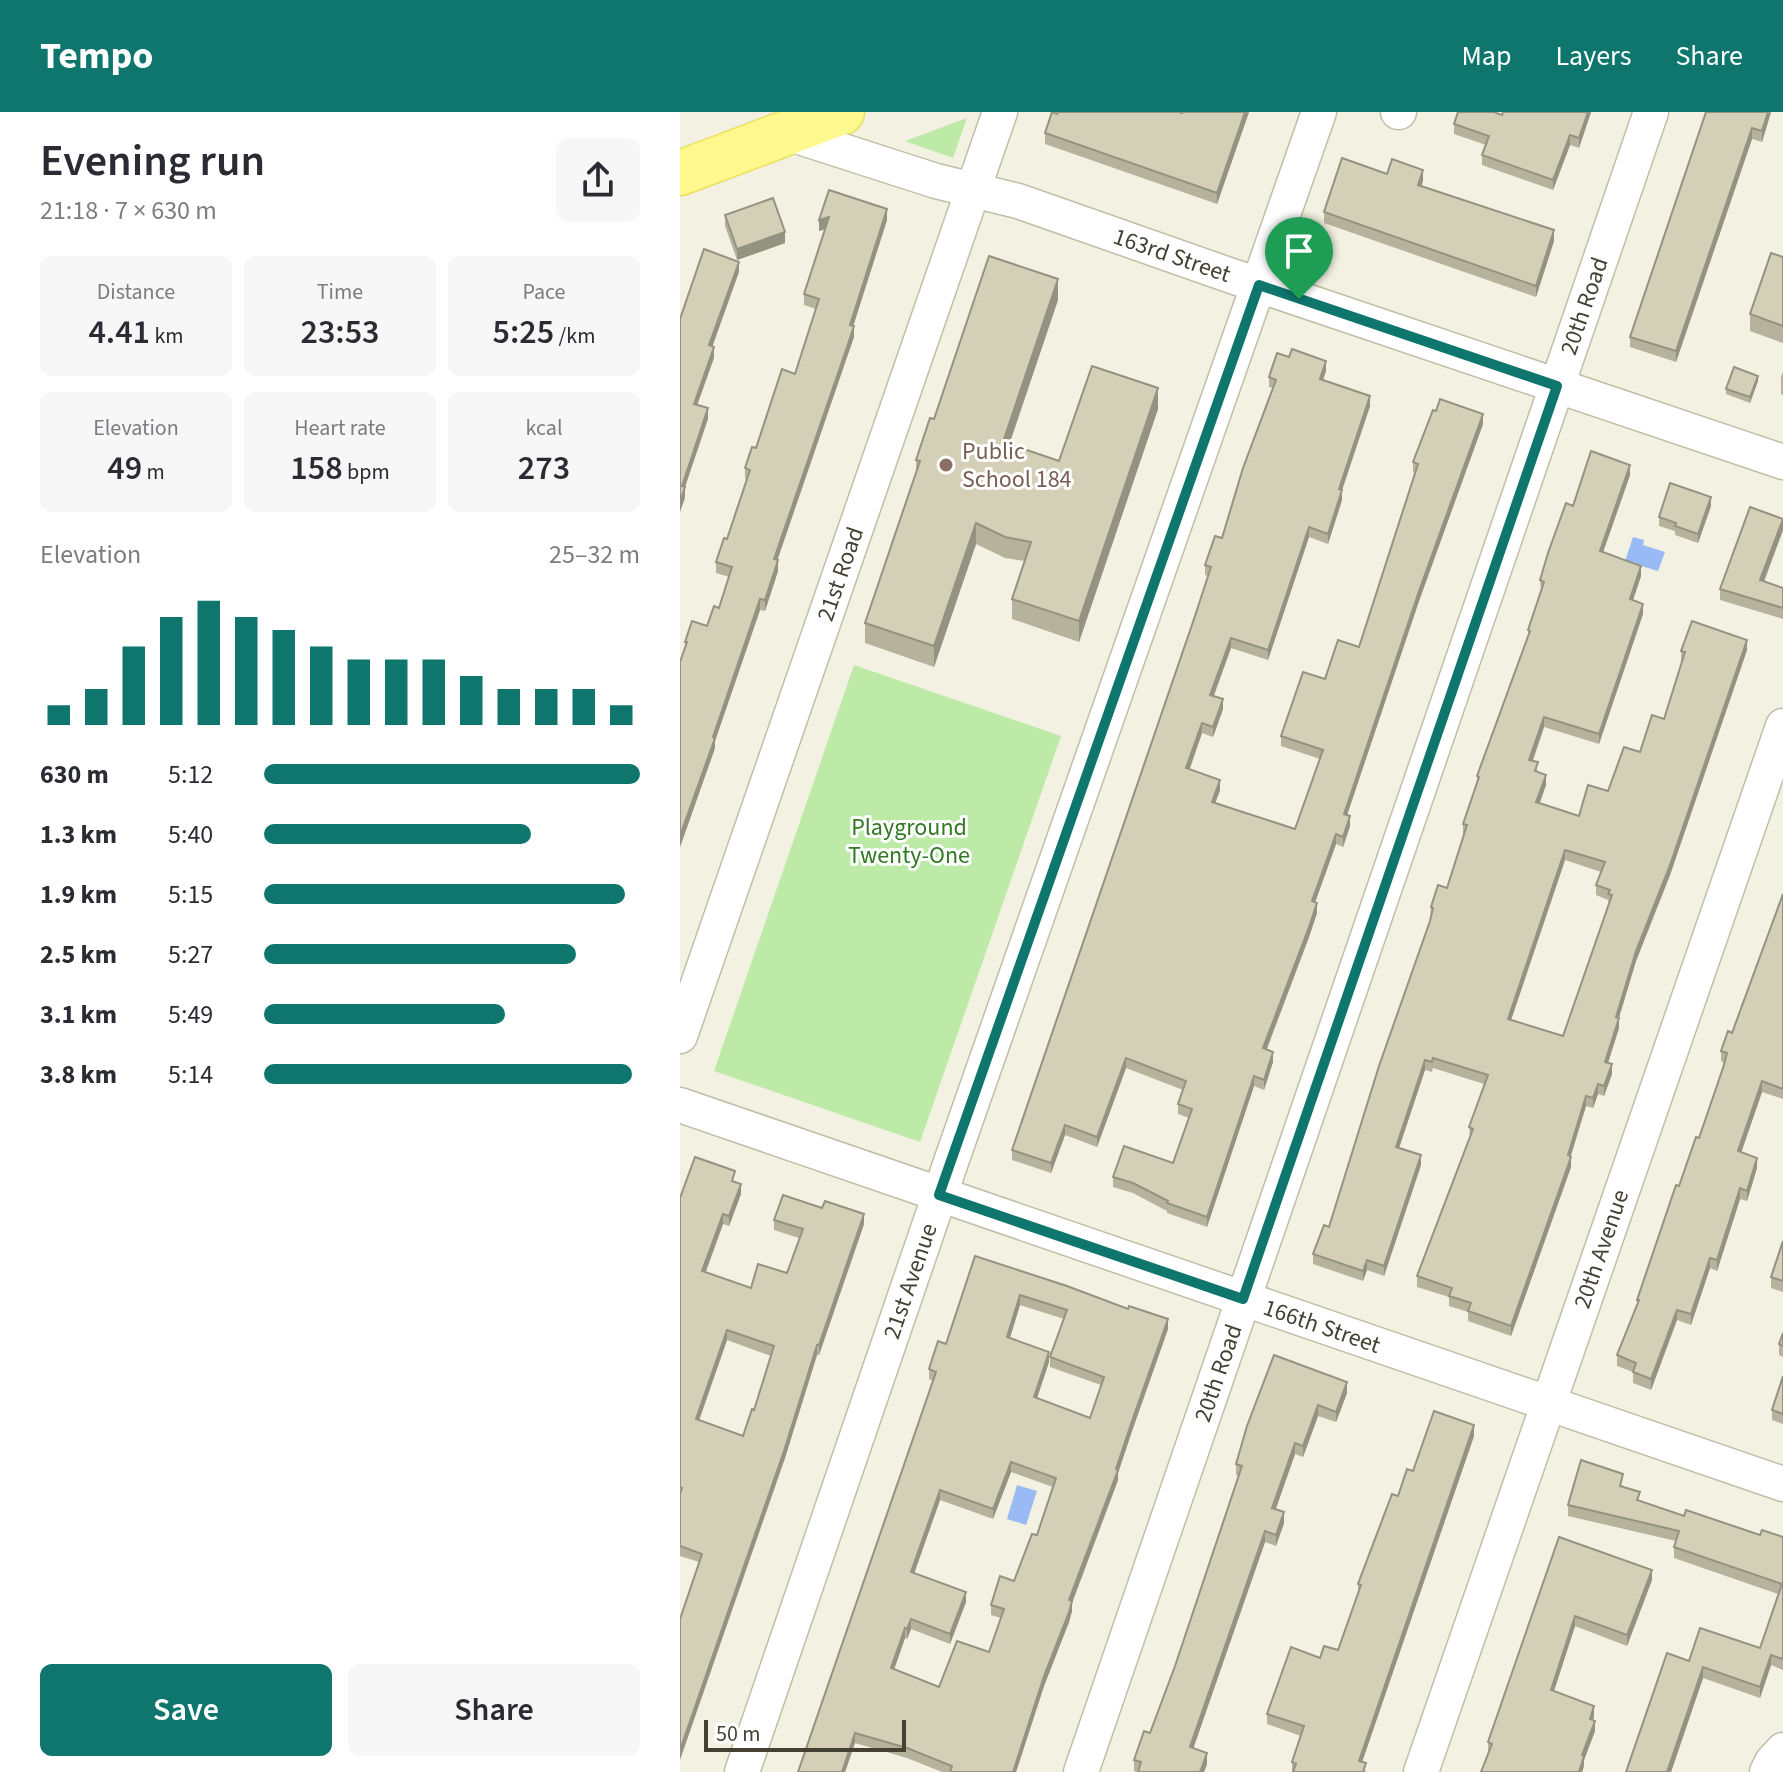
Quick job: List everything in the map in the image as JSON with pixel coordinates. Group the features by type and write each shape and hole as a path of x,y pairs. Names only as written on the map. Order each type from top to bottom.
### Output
{"main road":[{"path":"680,173 795,123 842,112"}],"street":[{"name":"21st Road","path":"680,1036 1000,112"},
{"name":"21st Avenue","path":"742,1772 939,1195 1319,112"},
{"name":"20th Road","path":"1081,1772 1651,112"},
{"name":"163rd Street","path":"795,123 973,190 1018,201 1783,462"},
{"name":"20th Avenue","path":"1421,1772 1783,726"},
{"name":"166th Street","path":"680,1105 1783,1484"},
{"path":"1767,1772 1783,1750"}],"green space":[{"path":"967,118 953,158 905,141"},
{"name":"Playground Twenty-One","path":"854,665 1061,736 920,1142 714,1071"}],"water":[{"path":"1633,537 1644,540 1643,545 1665,552 1658,571 1625,561"},
{"path":"1017,1485 1037,1491 1026,1525 1007,1519"}],"building":[{"path":"1052,112 1245,112 1217,193 1045,133"},
{"path":"1458,112 1494,112 1502,115 1503,112 1588,112 1579,138 1570,135 1553,180 1482,155 1489,136 1454,124"},
{"path":"1706,112 1768,112 1762,131 1752,128 1676,351 1630,337"},
{"path":"1342,158 1387,174 1392,159 1423,170 1418,185 1554,230 1536,286 1324,212"},
{"path":"829,190 887,209 850,325 854,326 774,559 778,560 765,600 760,599 680,836 680,662 692,621 707,626 714,606 719,608 732,567 716,562 750,470 745,468 752,447 756,448 782,369 795,374 819,299 804,294 829,217 819,220"},
{"path":"773,198 785,232 737,249 725,215"},
{"path":"704,249 739,262 709,345 714,347 694,404 708,408 682,486 685,487 680,502 680,319"},
{"path":"1771,253 1783,257 1783,326 1750,314"},
{"path":"989,256 1058,279 1003,442 1059,461 1092,366 1158,388 1079,621 1012,599 1031,542 1005,537 976,523 934,646 865,623 920,461 916,460 930,418 934,419"},
{"path":"1292,349 1326,361 1320,379 1370,396 1339,489 1342,490 1328,534 1309,527 1268,650 1231,638 1210,695 1223,699 1213,727 1202,723 1186,768 1220,780 1212,802 1295,829 1323,750 1281,736 1303,672 1325,679 1338,640 1359,647 1418,464 1413,462 1440,399 1483,414 1344,814 1350,816 1343,837 1336,834 1312,901 1317,903 1309,927 1263,1048 1273,1052 1264,1080 1254,1076 1207,1217 1167,1203 1133,1183 1113,1177 1124,1146 1173,1163 1192,1109 1178,1104 1186,1081 1126,1058 1097,1137 1065,1125 1051,1163 1012,1150 1195,616 1211,567 1205,565 1215,536 1222,538 1243,468 1276,380 1269,377 1277,353 1289,357"},
{"path":"1734,367 1758,376 1750,397 1726,389"},
{"path":"1591,451 1630,465 1600,551 1641,566 1630,599 1643,604 1599,734 1544,717 1529,760 1538,762 1535,771 1546,775 1536,802 1579,816 1588,785 1608,791 1624,747 1640,752 1652,715 1664,719 1692,621 1747,640 1670,865 1636,951 1605,1062 1612,1064 1604,1086 1598,1084 1593,1098 1586,1096 1568,1155 1571,1157 1511,1326 1468,1311 1471,1303 1449,1296 1452,1288 1417,1276 1473,1129 1469,1127 1488,1075 1433,1058 1432,1062 1425,1060 1396,1147 1421,1155 1384,1266 1367,1260 1363,1271 1313,1254 1324,1225 1329,1227 1379,1066 1430,921 1438,885 1447,888 1467,825 1463,824 1477,776 1530,631 1544,582 1540,580 1548,553 1566,503 1573,506","holes":["1565,850 1605,862 1596,885 1610,890 1608,894 1612,895 1563,1036 1508,1019"]},
{"path":"1670,483 1711,497 1698,534 1659,517"},
{"path":"1750,507 1783,519 1760,580 1783,588 1783,608 1720,589"},
{"path":"1783,894 1783,1089 1762,1081 1738,1151 1757,1158 1747,1191 1740,1188 1717,1260 1710,1258 1691,1314 1677,1310 1651,1379 1633,1372 1636,1363 1617,1355 1639,1300 1676,1185 1679,1186 1696,1137 1699,1138 1723,1068 1727,1053 1721,1051 1728,1031 1732,1033"},
{"path":"695,1157 735,1171 732,1181 741,1184 729,1216 723,1214 702,1271 751,1288 758,1264 787,1273 803,1229 774,1220 783,1195 822,1208 825,1201 864,1214 680,1750 680,1619 702,1554 680,1546 680,1198","holes":["727,1330 774,1346 743,1436 696,1419"]},
{"path":"1783,1241 1783,1281 1771,1277"},
{"path":"975,1256 1128,1309 1129,1306 1168,1319 1118,1470 1069,1600 1072,1601 1069,1612 1044,1676 1013,1772 950,1772 952,1766 907,1748 855,1733 842,1772 798,1772 936,1372 929,1369 938,1341 946,1344","holes":["1020,1295 1067,1310 1050,1357 1104,1377 1090,1418 1034,1397 1049,1352 1007,1337","1011,1462 1056,1478 1037,1535 1032,1534 1014,1581 1000,1576 991,1605 1004,1609 989,1652 957,1641 939,1687 891,1668 911,1619 950,1634 966,1592 911,1572 940,1490 993,1509"]},
{"path":"1274,1355 1347,1382 1336,1412 1318,1405 1303,1446 1295,1443 1272,1508 1284,1512 1276,1535 1265,1531 1190,1747 1207,1753 1200,1772 1138,1772 1141,1762 1134,1760 1144,1731 1150,1733 1175,1666 1242,1466 1236,1464 1247,1426"},
{"path":"1783,1376 1783,1414 1772,1410"},
{"path":"1434,1411 1474,1425 1359,1761 1366,1763 1363,1772 1293,1772 1296,1764 1292,1762 1304,1726 1267,1714 1291,1647 1320,1658 1324,1646 1338,1650 1361,1585 1358,1584 1392,1494 1398,1496 1407,1469 1413,1471"},
{"path":"1581,1460 1623,1474 1620,1486 1640,1492 1637,1500 1684,1516 1686,1510 1760,1535 1762,1530 1783,1537 1783,1659 1771,1655 1760,1687 1703,1667 1667,1772 1626,1772 1667,1653 1689,1661 1700,1628 1760,1648 1782,1584 1674,1547 1679,1531 1568,1505"},
{"path":"1559,1537 1652,1570 1627,1635 1575,1616 1551,1690 1594,1706 1590,1719 1595,1721 1579,1772 1481,1772 1492,1744 1488,1742"}],"place":[{"name":"Public School 184","path":"946,465"}],"route":[{"path":"1259,285 1299,299 1557,386 1243,1299 939,1195 1259,285"}]}
